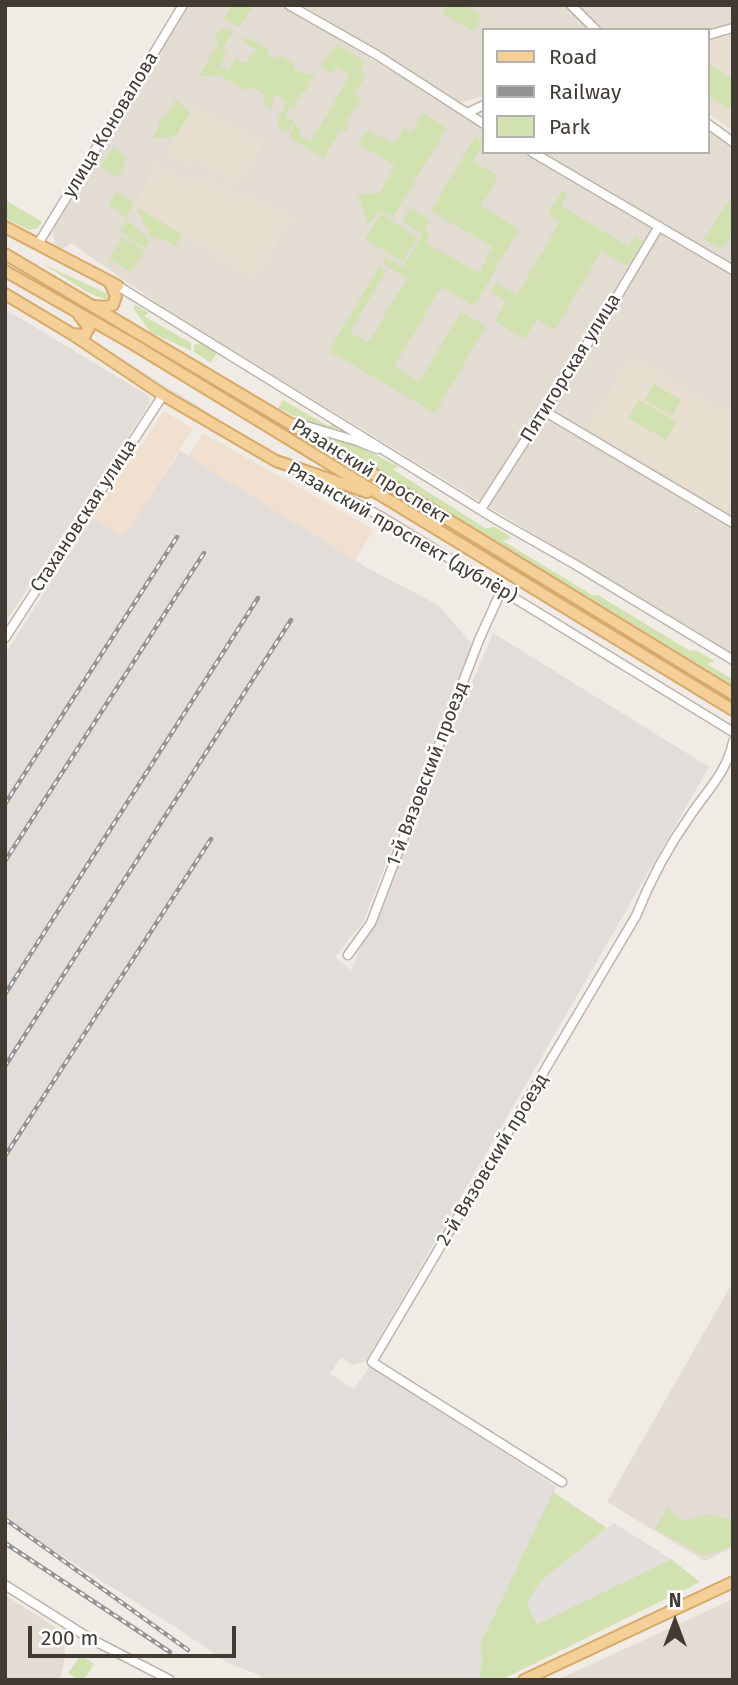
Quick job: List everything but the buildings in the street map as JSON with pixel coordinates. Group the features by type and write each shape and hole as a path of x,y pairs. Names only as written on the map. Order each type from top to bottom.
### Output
{"main road":[{"path":"5,228 113,283 116,296 113,304 106,307 91,306"},
{"name":"Рязанский проспект","path":"5,254 282,418 733,694"},
{"name":"Рязанский проспект","path":"5,271 73,308 733,710"},
{"name":"Рязанский проспект (дублёр)","path":"5,294 72,334 163,395 276,461"},
{"path":"73,308 89,328 106,359"},
{"path":"72,334 85,335 89,328"},
{"path":"276,461 386,498"},
{"path":"524,1680 733,1582"}],"street":[{"name":"улица Коновалова","path":"38,244 183,5"},
{"path":"289,5 377,55 482,123"},
{"path":"571,5 594,28"},
{"path":"710,34 733,28"},
{"path":"467,113 482,106"},
{"path":"710,125 733,142"},
{"path":"535,154 733,270"},
{"name":"Пятигорская улица","path":"481,509 659,226"},
{"path":"113,283 366,437 389,454 733,660"},
{"name":"Стахановская улица","path":"5,638 163,395"},
{"path":"544,411 733,523"},
{"path":"282,418 357,440 389,454"},
{"name":"Рязанский проспект (дублёр)","path":"276,461 382,517 733,732"},
{"name":"1-й Вязовский проезд","path":"348,955 371,923 479,640 502,589"},
{"name":"2-й Вязовский проезд","path":"562,1482 373,1362 599,981 672,844 729,764 733,743"},
{"path":"5,1586 89,1638 156,1676 170,1680"}],"shaded area":[{"path":"189,5 281,5 482,125 482,154 530,154 733,276 733,656 164,308 71,243 62,249 55,244 54,228"},
{"path":"301,5 733,5 733,23 710,29 482,28 482,97 457,104"},
{"path":"733,34 733,131 710,114 710,40"},
{"path":"194,105 263,144 238,184 193,159 190,164 165,154"},
{"path":"710,132 733,149 733,266 539,154 710,154"},
{"path":"154,165 195,181 203,176 241,197 245,193 292,219 254,278 136,207"},
{"path":"5,309 149,396 150,403 5,623"},
{"path":"108,350 211,414 209,416 107,353"},
{"path":"631,356 733,417 733,498 725,511 587,428"},
{"path":"164,411 193,429 123,538 92,518"},
{"path":"203,433 374,530 355,560 188,456"},
{"path":"180,451 369,569 438,605 472,644 363,922 335,957 351,970 493,633 709,767 366,1361 353,1365 341,1357 330,1374 354,1389 371,1365 556,1487 480,1645 482,1659 479,1680 264,1680 257,1674 228,1663 5,1520 5,654 92,518 123,537"},
{"path":"733,1282 733,1547 705,1561 607,1502"},
{"path":"18,1313 25,1325 20,1360 8,1366 5,1361 5,1320"},
{"path":"12,1397 23,1416 23,1446 15,1451 5,1435 5,1401"},
{"path":"614,1523 671,1559 537,1624 527,1603 541,1581"},
{"path":"5,1595 66,1634 60,1680 5,1680"},
{"path":"733,1599 733,1680 557,1680"}],"green space":[{"path":"232,5 254,5 239,27 224,19"},
{"path":"446,5 465,5 482,15 473,31 442,13"},
{"path":"226,28 233,31 222,50 227,53 220,65 229,71 236,58 246,63 256,49 243,42 245,37 268,49 266,54 276,59 279,55 295,63 293,68 309,76 314,73 305,93 301,92 299,95 303,98 298,98 294,104 297,108 290,107 285,116 294,121 288,132 281,130 277,121 287,101 275,95 271,101 274,103 271,109 265,105 264,94 254,88 246,90 219,75 199,76 219,42 215,38 220,30"},
{"path":"338,45 365,62 360,72 366,76 355,95 361,99 345,123 349,127 346,131 341,129 324,157 292,140 290,134 294,124 300,129 298,135 311,142 350,75 337,67 331,73 321,67"},
{"path":"710,64 733,80 733,102 728,109 710,97"},
{"path":"176,99 190,113 176,136 153,138 160,126 158,124"},
{"path":"423,113 447,128 393,217 380,211 368,224 358,194 379,194 395,165 358,144 367,130 394,144 404,128 412,132"},
{"path":"475,137 482,141 482,145 473,161 498,176 481,206 519,229 474,306 441,287 394,367 419,382 461,312 486,326 435,413 329,351 379,267 386,271 350,332 368,343 407,278 382,263 385,257 403,267 423,234 402,221 410,208 430,220 425,230 430,234 426,243 479,273 493,247 431,211"},
{"path":"113,147 127,158 118,177 101,167"},
{"path":"562,191 568,194 561,206 628,246 635,236 643,241 628,266 601,251 555,330 537,319 525,339 495,321 506,301 491,292 496,283 517,295 560,222 548,214"},
{"path":"116,192 134,203 126,217 108,205"},
{"path":"733,194 733,233 722,249 704,239"},
{"path":"5,200 42,222 38,228 29,230 5,218"},
{"path":"136,207 182,234 176,246 156,236 153,240"},
{"path":"381,214 418,238 402,262 365,239"},
{"path":"127,220 150,240 146,248 120,232"},
{"path":"122,237 145,250 131,272 109,259"},
{"path":"43,264 106,293 109,296 107,300 89,293"},
{"path":"136,305 149,313 144,316 191,343 191,351 150,332 133,308"},
{"path":"201,343 217,352 211,363 192,351 194,345"},
{"path":"654,384 681,400 672,416 645,400"},
{"path":"283,400 328,426 335,424 344,430 309,423 278,408"},
{"path":"639,400 677,422 666,440 628,418"},
{"path":"326,438 350,442 399,467 392,469 485,528 495,527 512,538 503,541 690,651 695,650 715,661 707,664 733,677 733,686"},
{"path":"553,1492 607,1528 541,1581 527,1603 537,1624 671,1559 700,1582 501,1680 479,1680 482,1659 480,1645"},
{"path":"668,1506 674,1515 685,1521 711,1514 733,1521 733,1546 704,1556 655,1529"},
{"path":"81,1655 94,1664 84,1680 78,1680 68,1673"}],"railway":[{"path":"5,804 177,537"},
{"path":"5,861 204,553"},
{"path":"5,994 258,598"},
{"path":"5,1066 291,620"},
{"path":"5,1156 211,839"},
{"path":"5,1519 188,1650"},
{"path":"5,1543 170,1652"}]}
